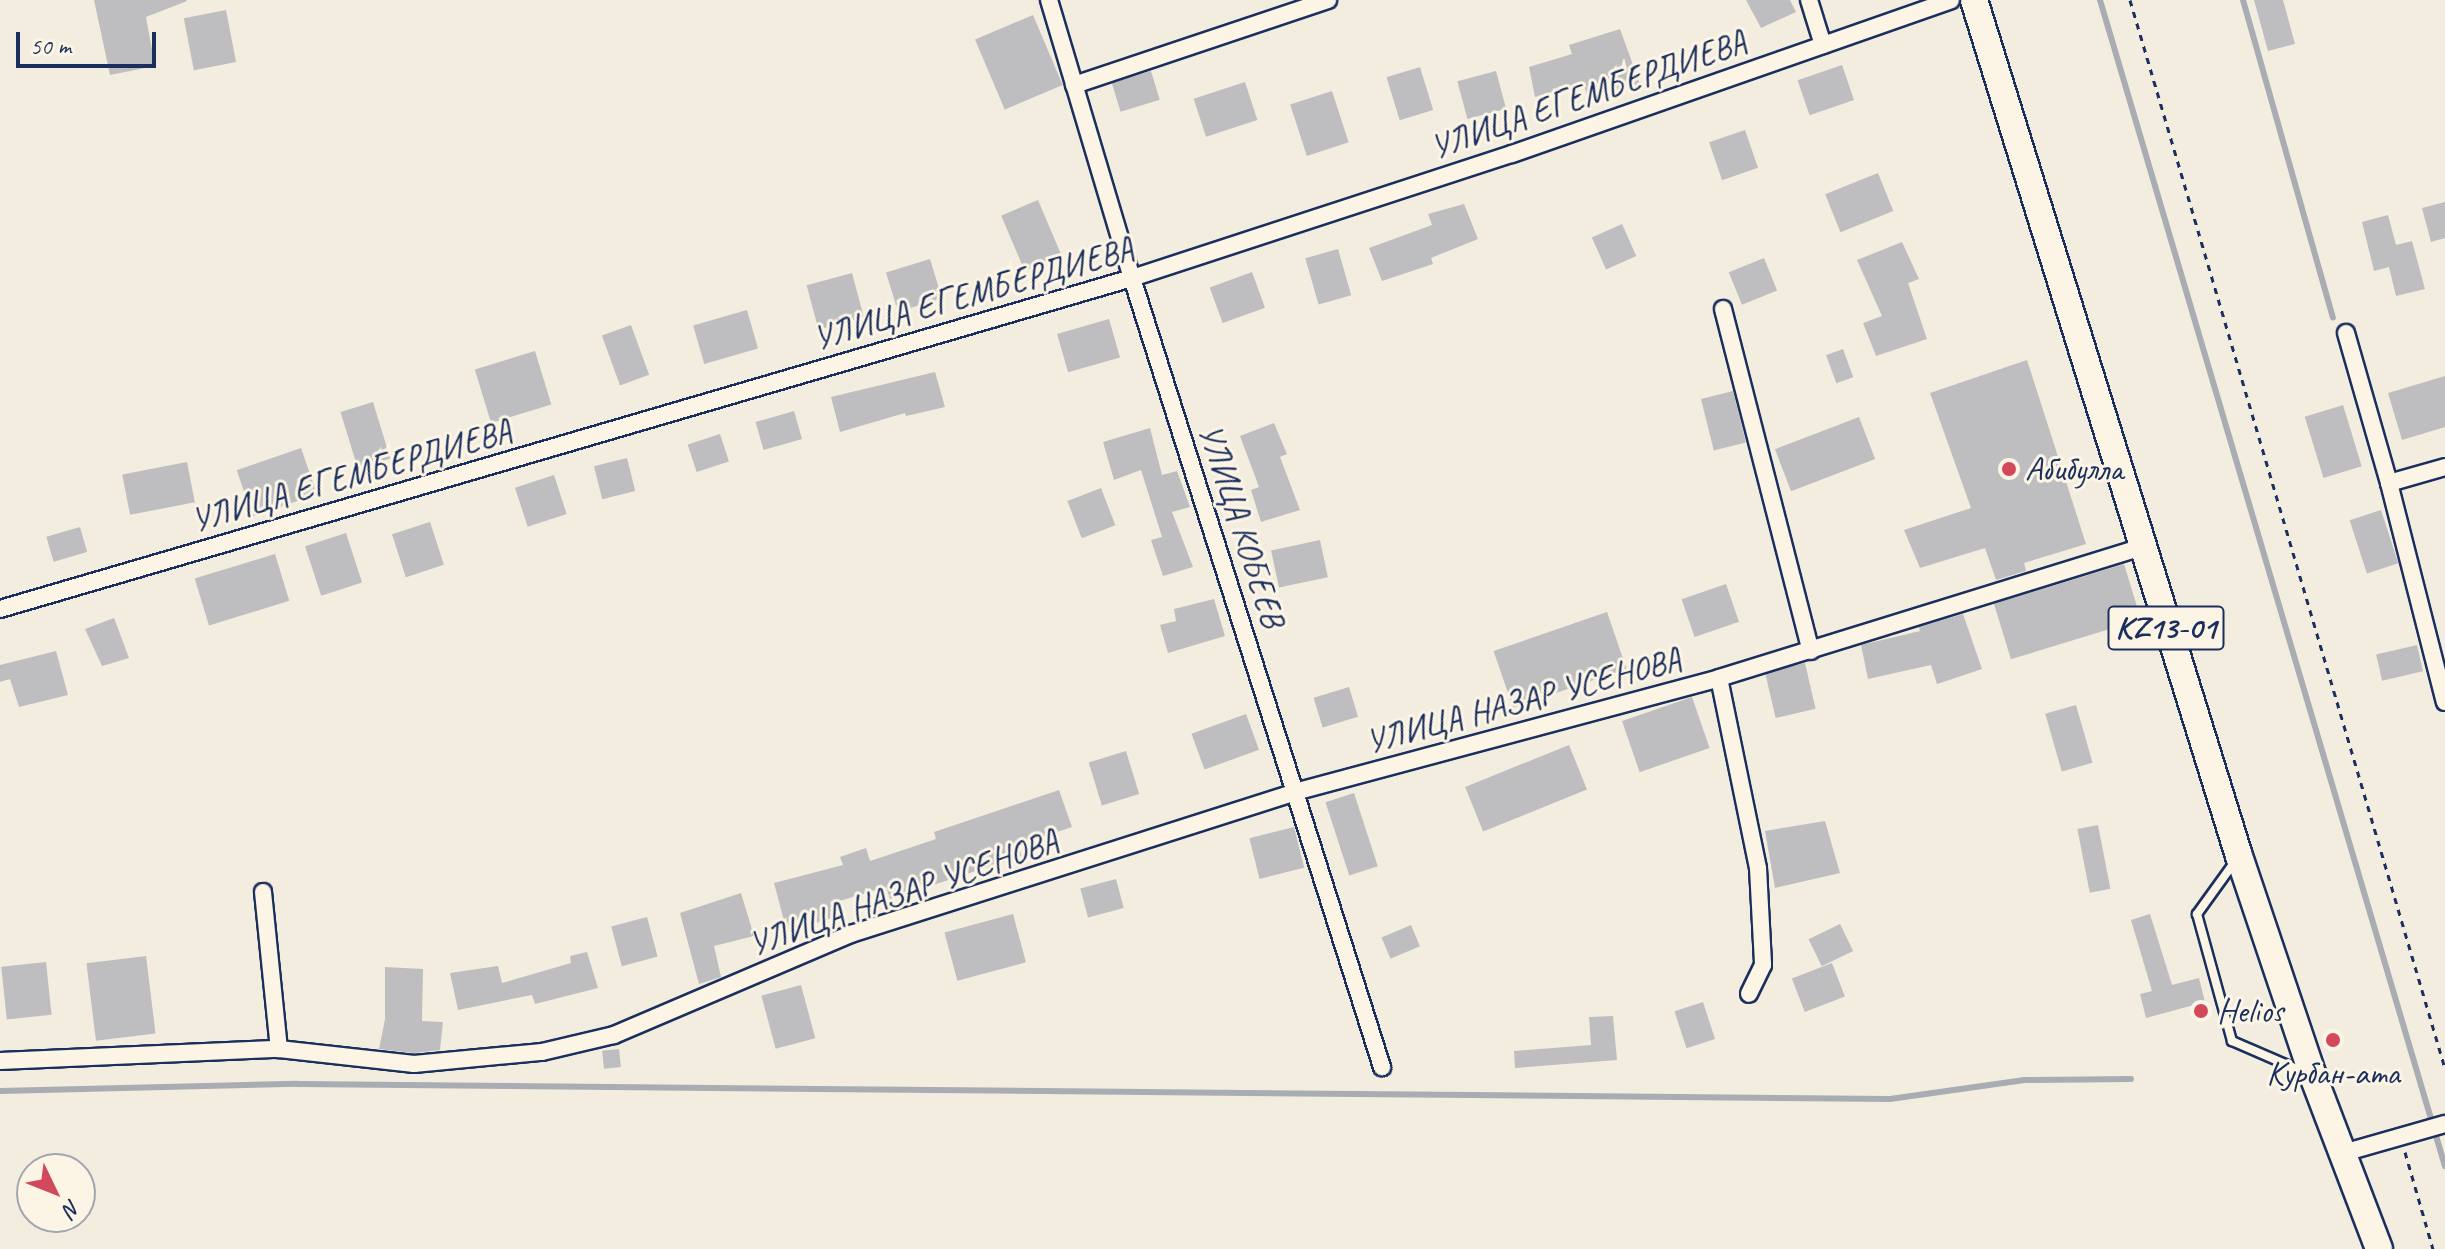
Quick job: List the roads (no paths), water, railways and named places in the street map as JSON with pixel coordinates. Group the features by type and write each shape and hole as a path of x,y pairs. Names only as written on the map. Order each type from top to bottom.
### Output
{"main road":[{"name":"KZ13-01","path":"1974,0 2239,856 2313,1076 2379,1249"}],"street":[{"name":"УЛИЦА КОБЕЕВ","path":"1049,0 1132,278 1382,1067"},
{"path":"1074,85 1293,6 1328,0"},
{"path":"1809,0 1823,45"},
{"name":"УЛИЦА ЕГЕМБЕРДИЕВА","path":"0,609 1132,278 1512,154 1951,0"},
{"path":"1723,309 1811,651"},
{"path":"2346,333 2389,483 2445,702"},
{"path":"2389,483 2445,467"},
{"name":"УЛИЦА НАЗАР УСЕНОВА","path":"0,1061 279,1049 414,1064 542,1052 614,1035 851,934 1295,792 1719,678 2141,547"},
{"name":"УЛИЦА НАЗАР УСЕНОВА","path":"1719,678 1758,868 1763,965 1749,994"},
{"path":"263,892 279,1049"},
{"path":"2343,1153 2445,1124"}],"lane":[{"path":"2239,856 2197,914 2232,1041 2313,1076"}],"waterway":[{"path":"2100,0 2445,1166"},
{"path":"2243,0 2333,317"},
{"path":"0,1091 297,1084 1890,1099 2025,1080 2131,1079"}],"place":[{"name":"Абибулла","path":"2009,469"},
{"name":"Helios","path":"2201,1011"},
{"name":"Курбан-ата","path":"2333,1040"}]}
